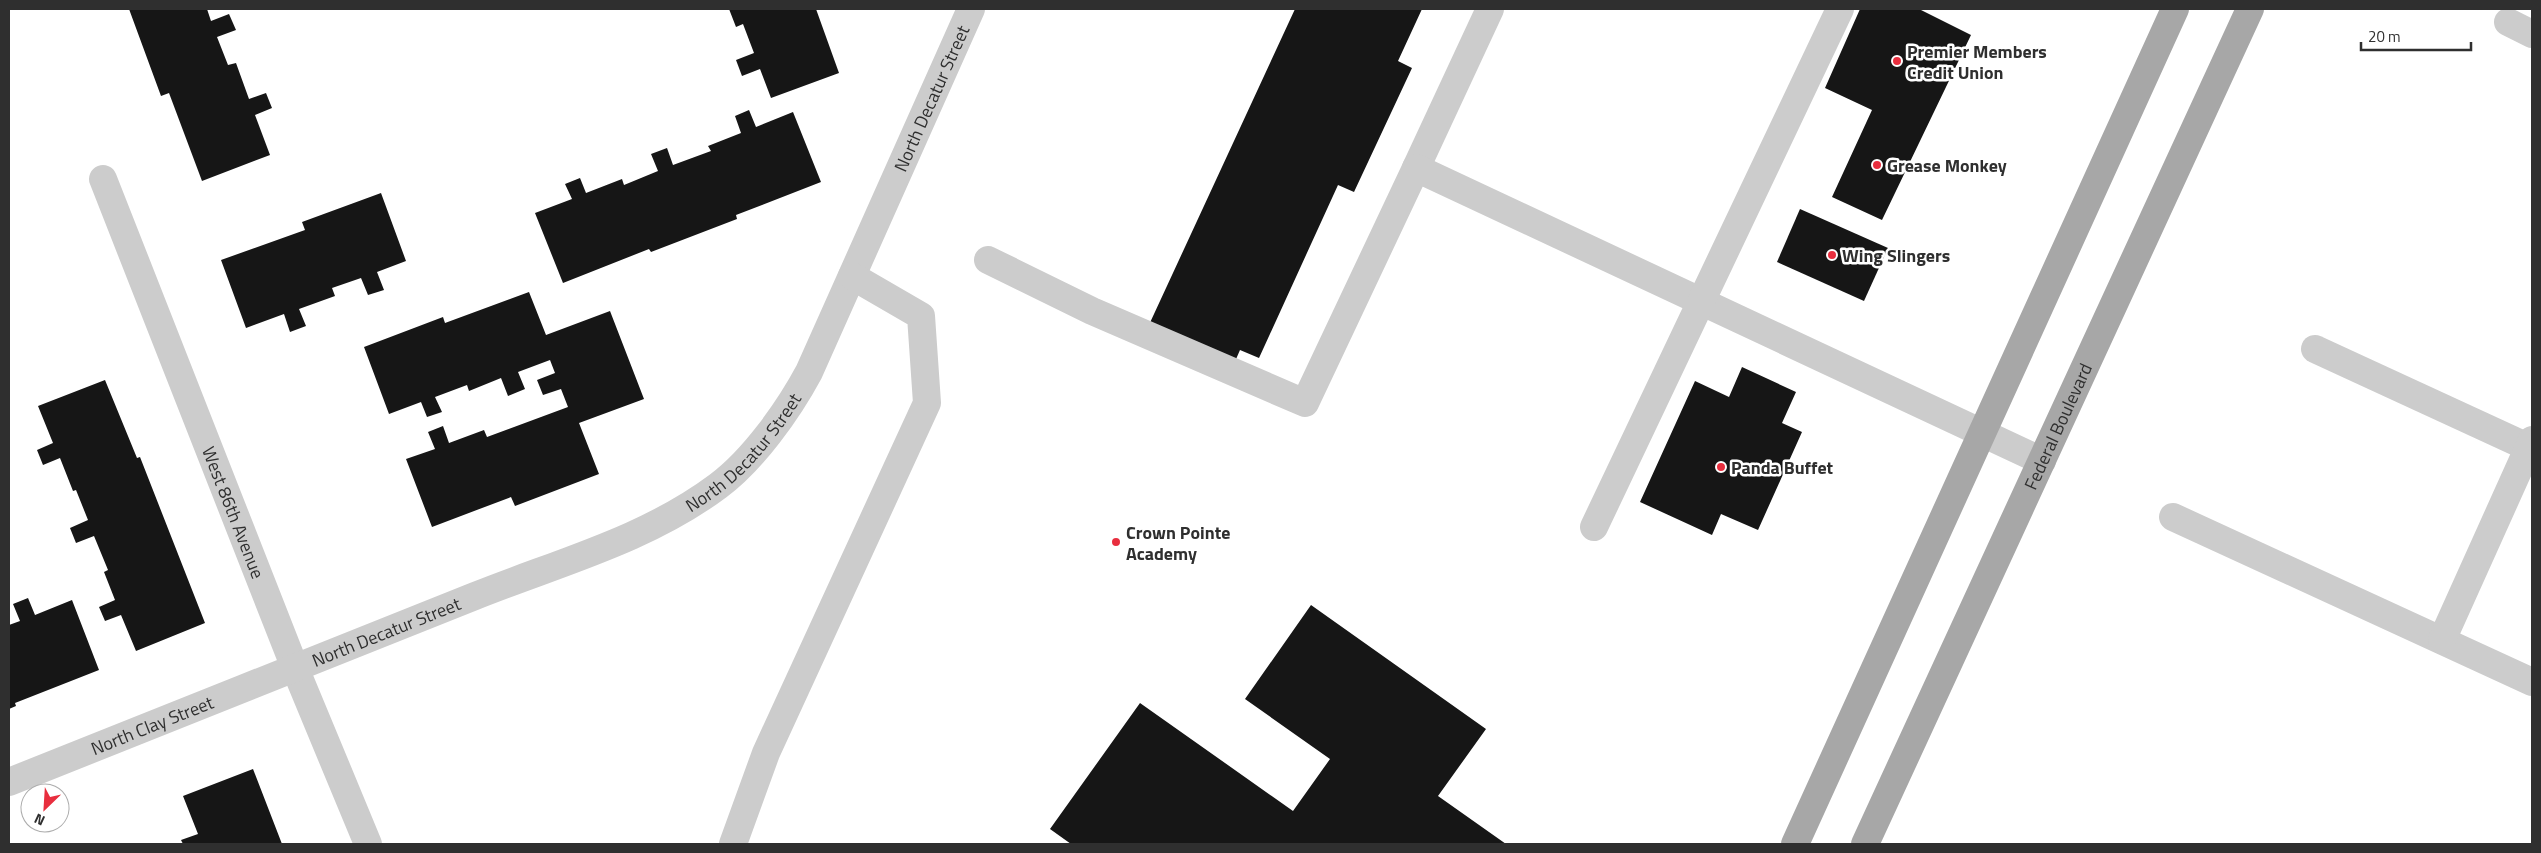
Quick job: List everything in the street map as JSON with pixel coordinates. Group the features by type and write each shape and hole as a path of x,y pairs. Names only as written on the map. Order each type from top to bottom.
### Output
{"main road":[{"path":"1795,844 2175,9"},
{"name":"Federal Boulevard","path":"1865,844 2250,9"}],"street":[{"name":"North Decatur Street","path":"295,668 630,536 691,504 720,485 761,444 796,397 810,372 972,9"},
{"path":"988,260 1092,311 1305,403 1490,9"},
{"path":"1594,527 1840,9"},
{"path":"2508,22 2532,34"},
{"path":"1416,168 2042,461"},
{"name":"West 86th Avenue","path":"103,179 295,668 368,844"},
{"path":"733,844 766,753 927,403 922,316 852,276"},
{"path":"2315,349 2531,445 2442,640"},
{"path":"2173,517 2532,682"},
{"name":"North Clay Street","path":"9,782 295,668"}],"building":[{"path":"129,9 207,9 211,21 229,14 236,30 217,37 228,65 236,63 249,99 266,93 272,108 255,115 270,155 202,181 169,93 161,96"},
{"path":"729,9 816,9 839,73 771,98 760,69 742,76 736,60 754,53 743,24 736,27"},
{"path":"1295,9 1422,9 1398,61 1412,68 1354,192 1338,185 1259,358 1240,350 1233,366 1148,327"},
{"name":"Premier Members Credit Union","path":"1860,9 1919,9 1971,35 1882,220 1832,197 1872,110 1825,88"},
{"path":"749,110 756,127 793,112 821,182 736,215 737,219 651,252 649,249 563,283 535,213 572,199 565,184 580,178 586,193 622,179 624,185 658,171 651,154 667,148 673,165 711,151 708,146 741,133 735,116"},
{"path":"381,193 406,261 377,272 384,290 368,295 361,278 332,288 335,296 299,309 306,326 290,332 284,314 246,328 221,260 305,230 302,222"},
{"name":"Wing Slingers","path":"1800,209 1888,248 1864,301 1777,262"},
{"path":"529,292 546,335 610,311 644,399 579,423 599,474 515,506 511,497 432,527 406,459 435,449 428,432 443,426 449,443 484,430 487,437 568,407 561,389 543,395 537,380 555,373 550,360 518,372 525,389 508,396 501,378 469,391 467,385 435,397 442,412 427,417 421,402 389,414 364,347 443,317 445,323"},
{"name":"Panda Buffet","path":"1742,367 1796,392 1782,423 1802,432 1758,530 1721,514 1712,535 1640,502 1695,381 1729,397"},
{"path":"105,380 137,458 140,457 205,623 136,651 121,615 105,621 99,607 115,600 104,572 108,570 94,536 76,543 70,528 88,520 76,490 73,491 60,458 43,465 37,450 53,443 38,406"},
{"path":"28,598 35,615 72,600 99,670 15,703 16,706 9,709 9,625 20,621 13,604"},
{"path":"1311,605 1486,729 1438,796 1506,844 1071,844 1050,829 1140,703 1293,811 1330,759 1245,699"},
{"path":"253,769 282,844 183,844 181,840 198,834 183,796"}],"place":[{"name":"Premier Members Credit Union","path":"1897,61"},
{"name":"Grease Monkey","path":"1877,165"},
{"name":"Wing Slingers","path":"1832,255"},
{"name":"Panda Buffet","path":"1721,467"},
{"name":"Crown Pointe Academy","path":"1116,542"}]}
